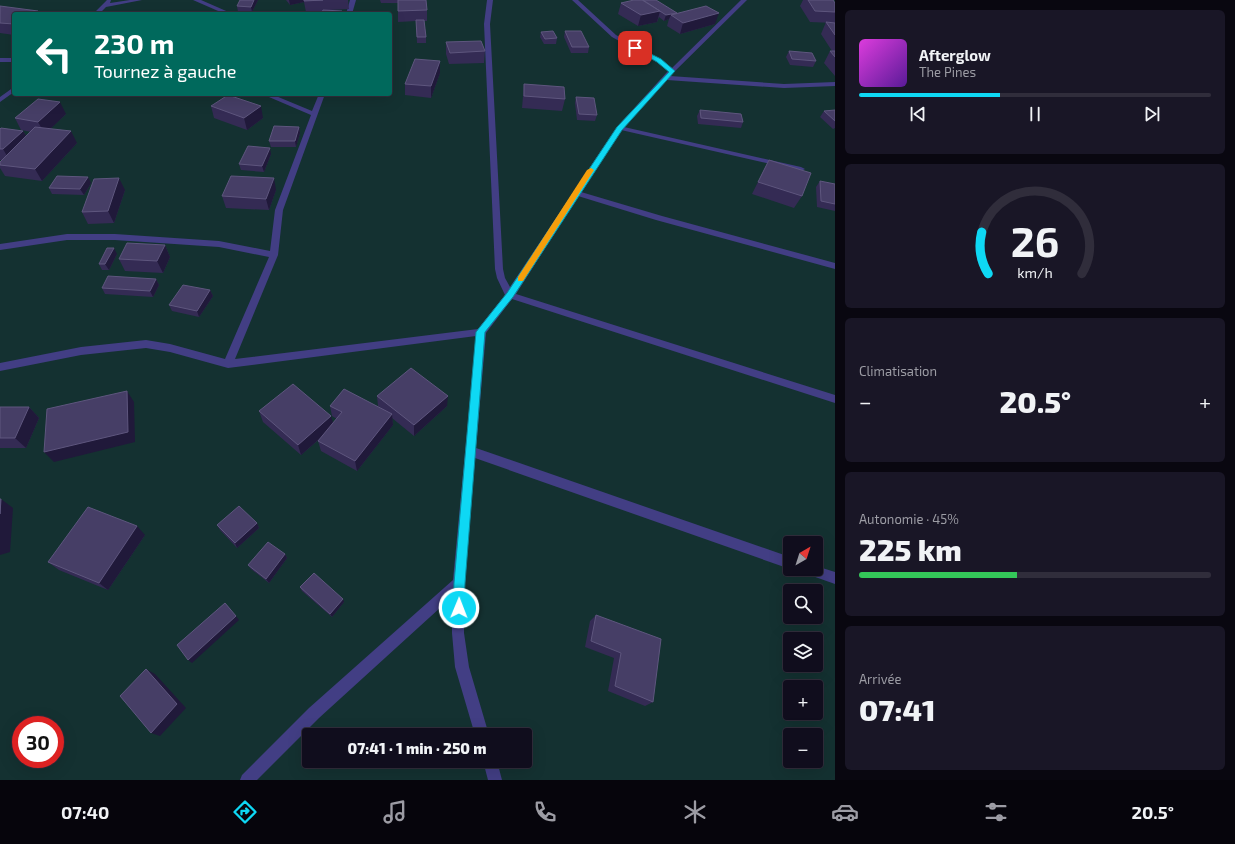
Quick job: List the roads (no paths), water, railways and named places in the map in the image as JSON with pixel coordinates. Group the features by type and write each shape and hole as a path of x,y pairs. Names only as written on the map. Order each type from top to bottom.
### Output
{"street":[{"path":"98,12 110,0"},
{"path":"104,6 139,0"},
{"path":"196,0 225,12"},
{"path":"350,12 353,0"},
{"path":"490,0 487,24 499,270 501,278 510,295 835,399"},
{"path":"575,0 614,36 659,61 672,71"},
{"path":"480,728 462,667 458,633 459,583 481,332 510,295 619,128 672,71 744,0"},
{"path":"0,60 12,60"},
{"path":"666,78 784,86 835,84"},
{"path":"0,100 12,91"},
{"path":"270,96 314,114"},
{"path":"228,364 274,255 279,210 321,96"},
{"path":"619,128 801,169"},
{"path":"576,193 659,218 835,266"},
{"path":"0,247 67,237 115,237 219,244 274,255"},
{"path":"0,367 81,351 146,344 170,348 228,364 481,332"},
{"path":"470,451 783,561"},
{"path":"823,574 835,578"},
{"path":"247,780 320,707 459,583"},
{"path":"492,768 495,780"}]}
